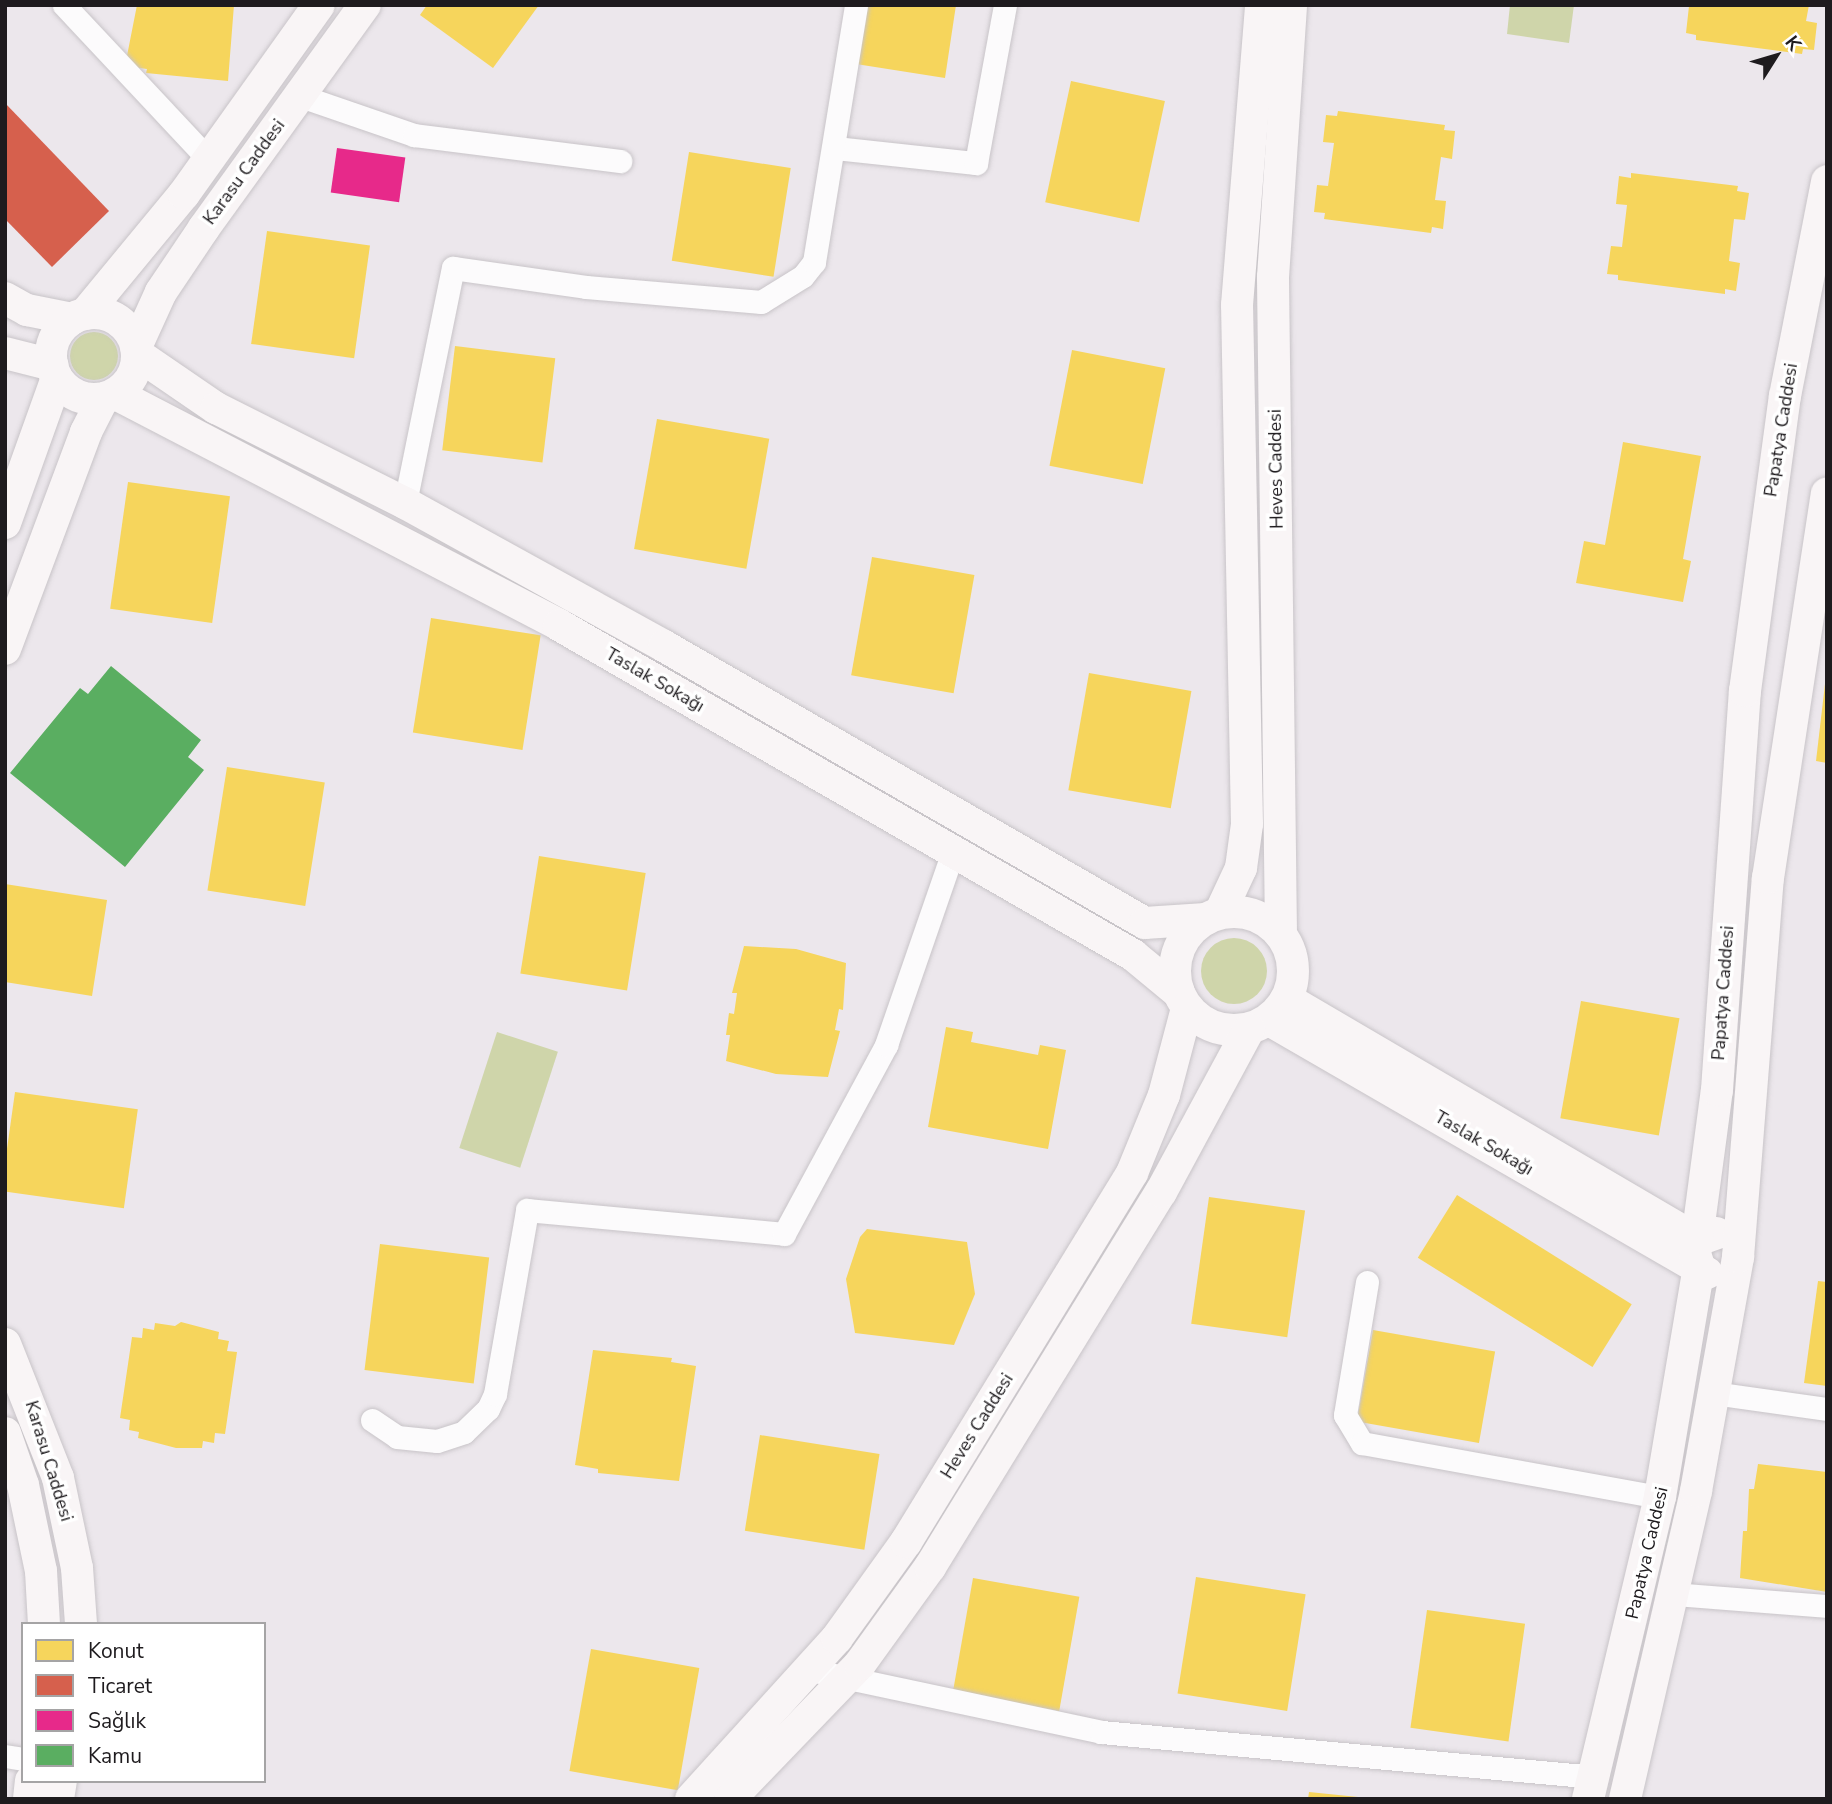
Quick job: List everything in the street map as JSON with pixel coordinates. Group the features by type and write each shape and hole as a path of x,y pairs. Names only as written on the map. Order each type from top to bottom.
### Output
{"street":[{"path":"64,5 209,160"},
{"name":"Karasu Caddesi","path":"79,317 209,160 319,5"},
{"name":"Karasu Caddesi","path":"136,351 161,292 365,5"},
{"path":"405,503 453,268 586,288 761,302 790,288 814,262 835,148 856,5"},
{"path":"835,148 976,163 1005,5"},
{"name":"Heves Caddesi","path":"1212,916 1241,867 1247,824 1237,305 1261,5"},
{"name":"Heves Caddesi","path":"1281,934 1273,277 1290,5"},
{"path":"298,96 414,135 620,161"},
{"name":"Papatya Caddesi","path":"1590,1788 1660,1497 1698,1253 1717,1090 1746,678 1785,397 1827,181"},
{"path":"5,298 27,310 79,317 111,317 123,325 136,351 133,374 109,396 86,432 5,649"},
{"path":"5,523 55,371 55,339 79,317"},
{"name":"Taslak Sokağı","path":"136,351 216,408 405,503 1145,923 1212,916"},
{"path":"5,353 55,371 76,396 109,396"},
{"name":"Taslak Sokağı","path":"109,396 559,625 1133,955 1183,1001"},
{"name":"Papatya Caddesi","path":"1625,1799 1674,1594 1737,1260 1768,878 1817,603 1827,494"},
{"path":"372,1420 397,1437 437,1441 464,1432 488,1409 495,1394 527,1210 784,1234 886,1045 953,852"},
{"path":"1254,915 1281,934 1294,965 1269,1016 1215,1027 1183,1001 1176,960 1186,937 1212,916 1254,915"},
{"name":"Heves Caddesi","path":"691,1799 810,1670 906,1542 1132,1173 1164,1095 1183,1001"},
{"name":"Heves Caddesi","path":"730,1799 846,1678 937,1555 1269,1016"},
{"name":"Taslak Sokağı","path":"1269,1016 1698,1253"},
{"path":"1698,1253 1724,1234 1735,1243 1737,1260"},
{"path":"1367,1282 1345,1415 1362,1443 1660,1497"},
{"name":"Karasu Caddesi","path":"5,1344 58,1478 77,1568 82,1622"},
{"path":"1713,1393 1827,1409"},
{"name":"Karasu Caddesi","path":"5,1433 23,1485 41,1570 44,1622"},
{"path":"1674,1594 1827,1606"},
{"path":"810,1670 1101,1732 1590,1788"}],"green space":[{"path":"1510,5 1574,5 1569,43 1507,34"},
{"path":"94,332 111,339 118,356 111,373 94,380 77,373 70,356 77,339"},
{"path":"1234,938 1257,948 1267,971 1257,994 1234,1004 1211,994 1201,971 1211,948"},
{"path":"497,1032 558,1052 520,1168 459,1148"}],"building: Konut":[{"path":"137,5 234,5 228,81 146,73 147,69 125,66"},
{"path":"427,5 539,5 493,68 420,15"},
{"path":"865,5 956,5 945,78 856,64"},
{"path":"1809,5 1806,21 1817,23 1814,50 1803,49 1802,54 1696,40 1696,35 1686,33 1689,6"},
{"path":"1071,81 1165,101 1139,222 1045,202"},
{"path":"1338,111 1445,125 1444,130 1455,131 1452,159 1441,157 1435,200 1446,201 1443,229 1432,227 1431,233 1324,219 1325,213 1314,212 1317,185 1328,186 1334,143 1323,142 1326,115 1337,116"},
{"path":"689,152 791,168 774,277 672,261"},
{"path":"1631,173 1738,186 1737,191 1749,193 1745,220 1734,219 1729,261 1740,263 1736,291 1725,289 1725,294 1618,280 1618,275 1607,274 1611,246 1622,247 1627,205 1616,204 1619,176 1631,178"},
{"path":"267,231 370,245 354,358 251,344"},
{"path":"455,346 555,358 542,463 442,450"},
{"path":"1072,350 1165,368 1143,484 1049,466"},
{"path":"657,419 769,439 746,569 634,549"},
{"path":"1623,442 1701,456 1683,559 1691,561 1683,602 1576,583 1584,541 1605,545"},
{"path":"128,482 230,496 212,623 110,609"},
{"path":"872,557 974,575 954,693 851,675"},
{"path":"431,618 541,635 522,750 413,733"},
{"path":"1089,673 1191,691 1171,808 1068,790"},
{"path":"1827,684 1827,763 1816,761"},
{"path":"227,767 325,782 305,906 207,890"},
{"path":"539,856 646,873 627,990 520,974"},
{"path":"5,884 107,900 92,996 5,982"},
{"path":"744,946 796,949 846,963 843,1010 839,1009 835,1030 840,1031 828,1077 776,1074 726,1061 730,1035 726,1035 729,1013 734,1014 737,993 732,993"},
{"path":"1581,1001 1679,1018 1659,1136 1560,1118"},
{"path":"946,1027 973,1032 971,1042 1038,1055 1040,1045 1066,1050 1048,1149 928,1127"},
{"path":"15,1092 138,1109 124,1208 5,1192 5,1163"},
{"path":"1457,1195 1632,1304 1592,1367 1418,1258"},
{"path":"1209,1197 1305,1210 1287,1337 1191,1324"},
{"path":"867,1229 967,1242 975,1294 954,1345 855,1333 846,1279 860,1237"},
{"path":"380,1244 489,1257 474,1383 365,1370"},
{"path":"1818,1281 1827,1282 1827,1386 1804,1383"},
{"path":"181,1322 219,1332 218,1339 229,1341 227,1351 237,1352 225,1434 215,1433 214,1443 203,1441 202,1448 176,1448 138,1438 139,1432 129,1430 130,1420 120,1418 132,1337 142,1338 143,1328 154,1330 155,1323 175,1326"},
{"path":"1373,1330 1495,1352 1479,1443 1357,1422"},
{"path":"593,1350 672,1358 671,1362 696,1366 679,1481 598,1473 598,1469 575,1465"},
{"path":"760,1435 880,1454 864,1550 745,1531"},
{"path":"1758,1464 1827,1472 1827,1592 1740,1578 1743,1531 1747,1531 1749,1489 1754,1489"},
{"path":"1196,1577 1306,1594 1287,1711 1178,1694"},
{"path":"973,1578 1079,1597 1059,1711 953,1692"},
{"path":"1427,1610 1525,1624 1508,1742 1410,1728"},
{"path":"591,1649 699,1668 678,1790 569,1771"},
{"path":"1309,1792 1358,1797 1358,1799 1308,1799"}],"building: Ticaret":[{"path":"5,103 109,211 52,267 5,219"}],"building: Sağlık":[{"path":"337,148 405,158 399,202 331,193"}],"building: Kamu":[{"path":"111,666 201,740 188,757 204,770 125,867 10,773 80,688 88,694"}]}
